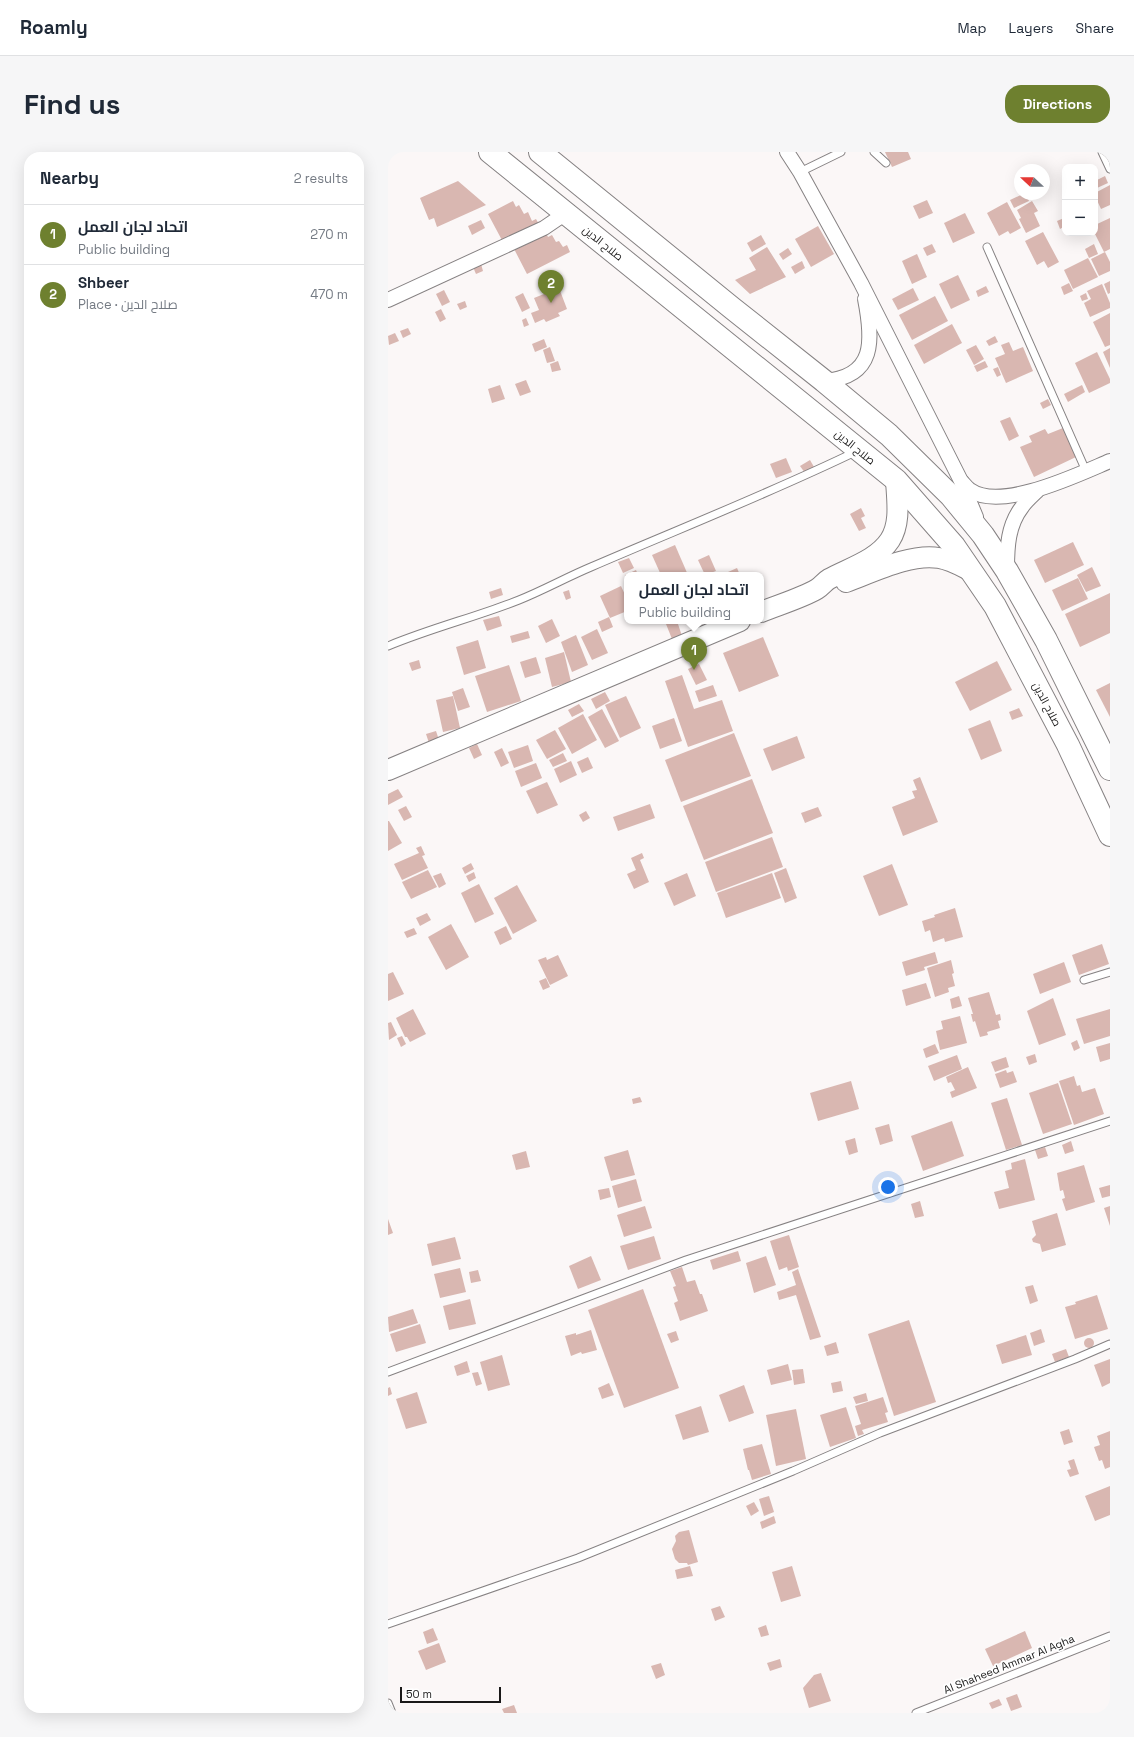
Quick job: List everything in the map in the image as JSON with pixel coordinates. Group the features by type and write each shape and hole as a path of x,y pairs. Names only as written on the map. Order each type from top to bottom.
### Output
{"highway":[{"name":"صلاح الدين","path":"490,152 896,480 936,523 954,546 995,606 1047,705 1110,835"},
{"path":"540,152 889,435 951,496 983,535 1007,571 1046,640 1110,769"}],"main road":[{"path":"818,589 827,580 866,560 879,551 890,540 897,515 896,480"},
{"path":"764,611 818,589 832,588 893,566 924,557 950,560 971,571"},
{"path":"388,770 733,624"}],"street":[{"path":"787,152 800,172 861,283 961,481 983,535"},
{"path":"388,300 544,228 566,213"},
{"path":"824,381 838,380 847,377 857,370 867,354 870,329 861,283"},
{"path":"961,481 971,491 979,494 996,497 1018,496 1110,461"},
{"path":"1007,571 1008,542 1013,523 1021,507 1040,488"}],"lane":[{"path":"800,172 841,152"},
{"path":"874,152 886,163"},
{"path":"1102,152 1110,168"},
{"path":"987,247 1086,471"},
{"path":"388,646 422,632 469,618 521,599 590,567 802,477 859,450"},
{"path":"1084,980 1110,972"},
{"path":"388,1372 686,1260 1110,1121"},
{"path":"388,1624 578,1558 793,1471 880,1433 1068,1362 1110,1344"},
{"name":"Al Shaheed Ammar Al Agha","path":"916,1713 1110,1636"},
{"path":"388,1703 392,1713"}],"building":[{"path":"885,152 908,152 911,159 892,167"},
{"path":"1105,176 1108,183 1098,188 1098,180"},
{"path":"458,181 486,205 437,227 434,218 429,220 420,198"},
{"path":"1110,185 1110,205 1101,209 1098,202 1098,191"},
{"path":"1014,198 1014,200 1029,201 1014,208 1010,200"},
{"path":"927,200 933,213 919,219 913,206"},
{"path":"513,201 516,207 519,205 524,214 528,212 532,221 536,219 540,226 504,244 488,214"},
{"path":"1032,201 1038,211 1034,213 1040,226 1026,233 1019,219 1021,218 1017,210"},
{"path":"1007,202 1021,228 1010,234 1008,231 999,236 987,213"},
{"path":"965,213 975,233 953,243 944,223"},
{"path":"1110,218 1110,249 1104,252 1096,236 1098,236 1098,224"},
{"path":"1062,219 1062,228 1060,229 1057,221"},
{"path":"481,220 485,228 472,235 468,226"},
{"path":"818,226 834,254 811,267 795,239"},
{"path":"545,231 548,237 552,235 556,242 559,241 563,247 567,245 570,252 527,274 513,247"},
{"path":"1043,232 1059,262 1048,268 1044,261 1037,265 1025,241"},
{"path":"761,235 766,244 752,252 747,243"},
{"path":"932,244 936,252 927,256 923,248"},
{"path":"1094,244 1098,254 1089,258 1085,249"},
{"path":"767,247 786,277 750,294 735,280 756,270 749,258"},
{"path":"788,248 792,254 783,260 779,254"},
{"path":"1105,252 1110,262 1110,271 1099,276 1091,259"},
{"path":"917,254 927,277 912,284 902,261"},
{"path":"1088,258 1098,277 1073,289 1064,270"},
{"path":"802,261 805,268 795,274 791,267"},
{"path":"481,264 483,271 476,274 473,267"},
{"path":"958,275 970,300 951,309 939,284"},
{"path":"1110,281 1110,293 1108,294 1104,284"},
{"path":"1069,283 1073,291 1064,295 1061,287"},
{"path":"1102,284 1110,303 1110,308 1090,317 1084,303 1091,299 1087,291"},
{"path":"986,286 989,292 978,297 976,291"},
{"path":"559,288 567,309 558,313 560,316 546,322 544,319 535,323 531,313 539,310 534,298"},
{"path":"913,288 919,300 898,310 892,299"},
{"path":"444,290 450,302 442,306 436,294"},
{"path":"523,293 530,308 522,312 515,297"},
{"path":"1086,293 1088,299 1082,301 1080,296"},
{"path":"935,296 948,321 912,340 899,315"},
{"path":"465,301 467,307 460,310 457,304"},
{"path":"441,309 446,319 440,322 435,312"},
{"path":"1110,313 1110,345 1105,347 1093,322"},
{"path":"526,318 529,325 524,327 522,320"},
{"path":"952,324 962,343 924,364 914,345"},
{"path":"408,328 411,334 403,338 400,331"},
{"path":"395,333 399,341 389,345 388,336"},
{"path":"995,336 998,342 989,346 986,341"},
{"path":"544,339 547,347 535,352 532,344"},
{"path":"1009,342 1013,351 1023,347 1033,371 1006,383 995,358 1005,354 1001,345"},
{"path":"976,345 984,359 974,365 966,350"},
{"path":"550,347 555,361 547,363 543,350"},
{"path":"1110,348 1110,368 1103,352"},
{"path":"1097,352 1110,379 1110,383 1089,393 1075,363"},
{"path":"558,361 561,370 552,372 550,364"},
{"path":"985,361 988,367 977,372 974,366"},
{"path":"998,367 1001,375 997,377 993,369"},
{"path":"526,380 531,392 520,396 515,384"},
{"path":"500,385 505,399 492,403 488,389"},
{"path":"1082,385 1085,392 1068,402 1064,394"},
{"path":"1048,399 1051,405 1043,409 1040,403"},
{"path":"1010,417 1019,436 1009,441 1000,421"},
{"path":"1063,428 1076,457 1034,477 1020,447 1032,442 1029,436 1045,429 1048,434"},
{"path":"786,458 792,472 776,478 770,464"},
{"path":"810,460 814,467 805,473 800,466"},
{"path":"861,508 865,516 861,518 866,528 859,531 850,514"},
{"path":"1073,542 1084,565 1045,583 1034,560"},
{"path":"675,545 687,572 660,572 652,555"},
{"path":"709,555 716,571 704,572 698,560"},
{"path":"629,558 634,568 623,573 618,562"},
{"path":"1092,567 1101,586 1086,592 1077,575"},
{"path":"737,568 739,572 728,572"},
{"path":"1078,578 1088,599 1062,611 1052,590"},
{"path":"621,586 624,592 624,612 610,618 600,596"},
{"path":"501,588 503,595 491,599 489,592"},
{"path":"569,590 571,598 566,600 563,592"},
{"path":"1110,593 1110,633 1080,647 1065,614"},
{"path":"499,616 502,626 487,631 483,620"},
{"path":"609,617 613,627 602,632 598,622"},
{"path":"552,619 560,636 546,643 538,626"},
{"path":"666,624 678,624 682,636 672,639"},
{"path":"597,629 608,653 592,660 581,637"},
{"path":"528,631 530,638 512,643 510,636"},
{"path":"576,635 588,665 572,672 561,642"},
{"path":"763,637 779,676 739,692 723,653"},
{"path":"478,640 486,668 464,675 456,647"},
{"path":"564,652 571,682 552,687 545,658"},
{"path":"536,657 541,673 525,678 520,662"},
{"path":"419,660 421,668 412,671 409,663"},
{"path":"997,661 1012,690 970,711 955,682"},
{"path":"699,664 707,680 696,685 688,669"},
{"path":"509,665 521,701 487,712 475,676"},
{"path":"682,675 694,709 722,700 733,731 688,747 665,681"},
{"path":"1110,683 1110,717 1096,690"},
{"path":"713,685 717,696 699,702 695,691"},
{"path":"463,688 470,707 458,711 452,692"},
{"path":"605,692 610,701 596,709 591,699"},
{"path":"453,696 460,728 443,732 436,700"},
{"path":"626,696 641,728 620,738 605,705"},
{"path":"579,704 584,711 572,717 568,710"},
{"path":"1019,708 1023,716 1012,720 1009,712"},
{"path":"602,709 619,741 605,748 588,717"},
{"path":"583,714 597,740 572,754 558,728"},
{"path":"674,718 682,741 660,749 652,726"},
{"path":"990,720 1002,751 981,760 968,729"},
{"path":"555,730 566,749 547,759 536,740"},
{"path":"436,731 439,740 429,743 426,734"},
{"path":"734,733 751,776 681,802 665,760"},
{"path":"797,736 805,758 772,771 763,749"},
{"path":"477,744 482,755 474,759 469,748"},
{"path":"528,745 533,761 514,768 508,752"},
{"path":"502,748 509,763 501,767 494,752"},
{"path":"563,753 567,761 553,767 549,760"},
{"path":"588,757 593,768 582,773 577,762"},
{"path":"571,761 577,775 560,783 554,769"},
{"path":"536,763 542,778 521,787 515,771"},
{"path":"920,777 938,822 903,836 892,807 915,798 912,791 917,790 913,780"},
{"path":"752,779 773,833 704,860 683,806"},
{"path":"547,782 558,805 537,814 526,791"},
{"path":"398,789 403,797 388,805 388,794"},
{"path":"650,804 655,818 618,831 613,817"},
{"path":"406,806 412,817 404,821 398,810"},
{"path":"818,807 822,816 805,823 801,813"},
{"path":"586,811 590,818 583,822 579,815"},
{"path":"388,821 402,843 388,851"},
{"path":"772,837 783,867 716,892 705,862"},
{"path":"421,846 425,855 422,856 428,868 402,880 394,864 419,853 416,848"},
{"path":"642,853 644,858 640,860 649,882 634,889 627,874 636,870 631,858"},
{"path":"471,863 474,869 465,874 462,868"},
{"path":"892,864 908,905 879,916 863,876"},
{"path":"786,868 797,898 785,903 774,873"},
{"path":"428,870 437,887 411,899 402,882"},
{"path":"474,872 476,878 469,882 466,876"},
{"path":"441,873 446,884 439,888 433,876"},
{"path":"687,873 696,896 674,906 664,883"},
{"path":"772,873 781,898 726,918 717,893"},
{"path":"479,884 494,914 475,923 461,893"},
{"path":"517,885 537,921 513,934 494,898"},
{"path":"955,908 963,937 945,942 944,938 933,942 930,930 925,932 922,921"},
{"path":"427,913 431,920 420,926 416,918"},
{"path":"451,924 469,957 446,970 428,937"},
{"path":"506,926 512,939 500,945 494,932"},
{"path":"414,928 417,934 407,938 404,932"},
{"path":"1102,944 1109,964 1079,975 1072,955"},
{"path":"935,952 938,963 924,967 925,970 906,976 902,962"},
{"path":"558,955 568,976 550,985 538,960 546,957 547,960"},
{"path":"951,960 955,986 948,988 949,992 935,997 927,968"},
{"path":"1064,962 1071,982 1040,994 1033,974"},
{"path":"393,972 404,994 388,1001 388,974"},
{"path":"546,978 550,987 543,990 539,981"},
{"path":"926,983 931,998 906,1006 902,990"},
{"path":"989,992 996,1015 1000,1014 1001,1020 998,1021 1000,1028 987,1032 988,1035 980,1037 975,1021 973,1022 971,1014 973,1014 968,998"},
{"path":"959,996 962,1006 952,1009 950,999"},
{"path":"1053,998 1066,1035 1039,1045 1027,1011"},
{"path":"413,1009 426,1034 410,1042 407,1037 405,1037 396,1018"},
{"path":"1110,1009 1110,1036 1084,1044 1076,1019"},
{"path":"960,1016 967,1043 940,1050 936,1031 943,1029 941,1021"},
{"path":"391,1022 397,1035 389,1040 388,1023"},
{"path":"402,1036 406,1044 401,1047 397,1038"},
{"path":"1077,1040 1080,1048 1074,1051 1071,1043"},
{"path":"1110,1043 1110,1059 1100,1062 1096,1047"},
{"path":"935,1044 939,1053 926,1058 923,1049"},
{"path":"1035,1054 1037,1062 1029,1065 1026,1057"},
{"path":"957,1055 962,1069 934,1081 928,1066"},
{"path":"1006,1057 1009,1067 995,1072 991,1062"},
{"path":"968,1067 977,1088 952,1098 950,1092 955,1090 951,1082 948,1083 946,1077"},
{"path":"1006,1070 1007,1073 1013,1071 1017,1082 1000,1088 995,1074"},
{"path":"1074,1076 1077,1086 1080,1085 1082,1092 1095,1088 1104,1114 1074,1125 1059,1081"},
{"path":"851,1081 859,1109 818,1121 810,1093"},
{"path":"1058,1083 1072,1124 1043,1134 1029,1093"},
{"path":"640,1097 642,1102 633,1104 632,1099"},
{"path":"1007,1098 1022,1145 1006,1150 991,1103"},
{"path":"952,1121 964,1156 923,1171 911,1136"},
{"path":"889,1124 893,1141 880,1145 875,1128"},
{"path":"855,1138 858,1152 849,1155 845,1141"},
{"path":"1071,1141 1074,1151 1065,1154 1062,1145"},
{"path":"1045,1147 1048,1156 1038,1159 1035,1150"},
{"path":"628,1150 635,1175 611,1181 604,1157"},
{"path":"526,1151 530,1167 516,1170 512,1155"},
{"path":"1025,1159 1035,1200 999,1209 994,1192 1009,1188 1005,1171 1012,1169 1011,1163"},
{"path":"1084,1165 1095,1202 1066,1211 1062,1199 1065,1198 1063,1190 1060,1191 1057,1173"},
{"path":"636,1179 642,1201 618,1208 612,1186"},
{"path":"1110,1185 1110,1196 1102,1198 1099,1188"},
{"path":"609,1188 611,1197 600,1200 598,1190"},
{"path":"920,1201 924,1216 915,1218 911,1204"},
{"path":"645,1206 652,1228 624,1237 617,1215"},
{"path":"1110,1206 1110,1226 1104,1208"},
{"path":"1057,1213 1066,1245 1042,1252 1040,1244 1033,1242 1032,1239 1036,1235 1032,1221"},
{"path":"388,1219 393,1233 388,1235"},
{"path":"789,1235 799,1267 788,1271 787,1267 779,1270 770,1241"},
{"path":"654,1236 661,1259 628,1270 620,1246"},
{"path":"455,1237 461,1259 432,1266 427,1244"},
{"path":"738,1251 741,1261 713,1270 710,1260"},
{"path":"591,1256 601,1280 578,1289 569,1266"},
{"path":"766,1256 776,1285 754,1293 746,1263"},
{"path":"682,1267 687,1282 695,1280 708,1311 680,1321 674,1303 678,1301 673,1287 676,1286 670,1271"},
{"path":"460,1268 466,1292 440,1298 434,1274"},
{"path":"798,1269 821,1337 810,1340 796,1295 779,1300 777,1292 796,1285 792,1272"},
{"path":"478,1270 481,1281 471,1283 469,1272"},
{"path":"1033,1285 1038,1301 1030,1304 1025,1287"},
{"path":"643,1289 679,1388 624,1408 588,1310"},
{"path":"1097,1295 1108,1329 1075,1339 1065,1307"},
{"path":"470,1299 476,1324 449,1330 443,1306"},
{"path":"413,1309 418,1323 389,1332 388,1317"},
{"path":"909,1320 936,1402 894,1416 868,1334"},
{"path":"420,1324 426,1343 396,1352 390,1334"},
{"path":"1041,1329 1045,1342 1034,1346 1030,1333"},
{"path":"591,1330 597,1350 582,1354 581,1352 571,1356 565,1336 576,1333 576,1335"},
{"path":"676,1331 679,1340 671,1343 667,1334"},
{"path":"1026,1335 1032,1355 1002,1364 996,1345"},
{"path":"1087,1338 1091,1338 1093,1339 1093,1347 1087,1348 1084,1345 1084,1341"},
{"path":"836,1342 839,1353 827,1356 824,1346"},
{"path":"1066,1349 1069,1357 1055,1362 1052,1354"},
{"path":"502,1355 510,1385 488,1391 480,1362"},
{"path":"1110,1359 1110,1383 1102,1387 1094,1365"},
{"path":"467,1361 470,1372 457,1376 454,1366"},
{"path":"788,1364 792,1380 771,1385 767,1370"},
{"path":"803,1369 805,1383 794,1385 792,1370"},
{"path":"478,1372 482,1384 476,1386 472,1373"},
{"path":"841,1381 843,1391 833,1393 831,1383"},
{"path":"609,1383 614,1395 602,1399 598,1388"},
{"path":"744,1385 754,1413 729,1422 719,1395"},
{"path":"390,1387 392,1394 388,1396 388,1388"},
{"path":"417,1392 427,1423 406,1429 396,1399"},
{"path":"866,1393 868,1401 856,1404 853,1397"},
{"path":"883,1397 888,1412 885,1413 888,1422 862,1430 864,1434 858,1436 855,1426 861,1424 855,1406"},
{"path":"701,1406 709,1432 683,1440 675,1415"},
{"path":"846,1407 856,1438 830,1447 820,1415"},
{"path":"796,1409 806,1459 776,1466 766,1415"},
{"path":"1069,1429 1073,1442 1064,1445 1060,1432"},
{"path":"1110,1431 1110,1467 1105,1469 1102,1460 1099,1461 1094,1447 1100,1445 1097,1436"},
{"path":"762,1444 771,1474 752,1480 743,1449"},
{"path":"1074,1459 1079,1474 1070,1477 1067,1470 1071,1469 1068,1461"},
{"path":"1110,1486 1110,1515 1095,1521 1085,1496"},
{"path":"769,1496 774,1512 764,1516 759,1499"},
{"path":"754,1502 759,1511 751,1516 746,1506"},
{"path":"774,1516 776,1523 762,1529 760,1522"},
{"path":"689,1530 698,1562 688,1565 687,1563 679,1563 675,1559 672,1549 676,1541 675,1536 679,1532"},
{"path":"690,1566 693,1576 677,1579 675,1570"},
{"path":"792,1566 801,1596 781,1602 772,1572"},
{"path":"720,1606 725,1617 715,1621 711,1609"},
{"path":"766,1625 769,1635 761,1637 758,1628"},
{"path":"433,1628 438,1640 427,1644 423,1632"},
{"path":"1025,1631 1032,1648 993,1666 985,1649"},
{"path":"439,1643 446,1662 426,1670 418,1651"},
{"path":"780,1659 782,1667 770,1671 767,1663"},
{"path":"661,1663 665,1675 656,1679 651,1666"},
{"path":"821,1673 831,1701 809,1708 803,1688 814,1675"},
{"path":"1017,1694 1022,1707 1011,1711 1006,1698"},
{"path":"999,1699 1002,1705 992,1709 989,1703"},
{"path":"514,1705 517,1713 504,1713 502,1709"}],"place":[{"name":"Shbeer","path":"551,303"},
{"name":"اتحاد لجان العمل","path":"694,670"}]}
